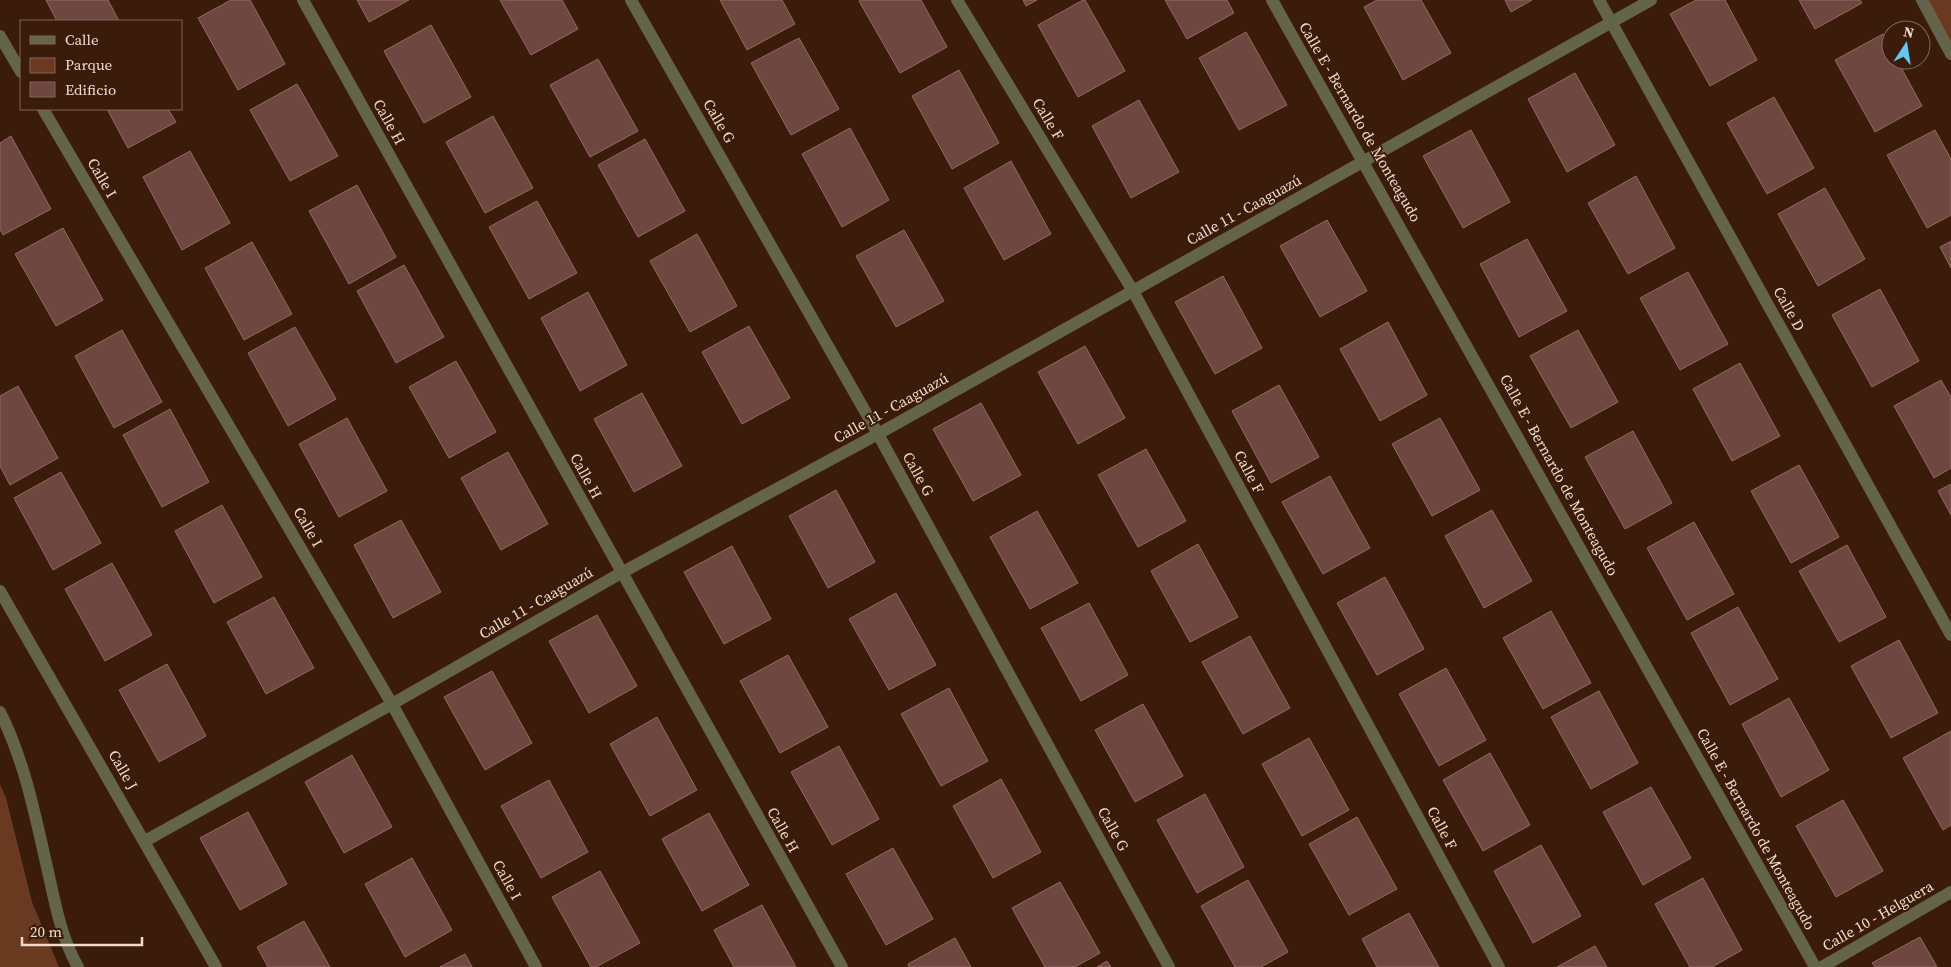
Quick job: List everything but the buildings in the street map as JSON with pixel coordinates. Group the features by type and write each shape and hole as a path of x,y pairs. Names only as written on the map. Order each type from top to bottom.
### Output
{"street":[{"name":"Calle H","path":"303,0 842,967"},
{"name":"Calle G","path":"631,0 878,434 1170,967"},
{"name":"Calle F","path":"957,0 1133,290 1499,967"},
{"name":"Calle E - Bernardo de Monteagudo","path":"1272,0 1815,967"},
{"name":"Calle D","path":"1599,0 1951,635"},
{"name":"Calle 11 - Caaguazú","path":"145,842 621,573 878,434 1651,0"},
{"path":"1922,0 1951,54"},
{"path":"0,36 20,70"},
{"name":"Calle I","path":"44,110 392,704 536,967"},
{"name":"Calle J","path":"0,591 216,967"},
{"path":"0,712 13,738 26,778 58,919 70,953 78,967"},
{"name":"Calle 10 - Helguera","path":"1822,967 1951,892"}],"green space":[{"path":"1922,0 1951,0 1951,54"},
{"path":"0,784 6,798 32,902 59,967 0,967"}]}
